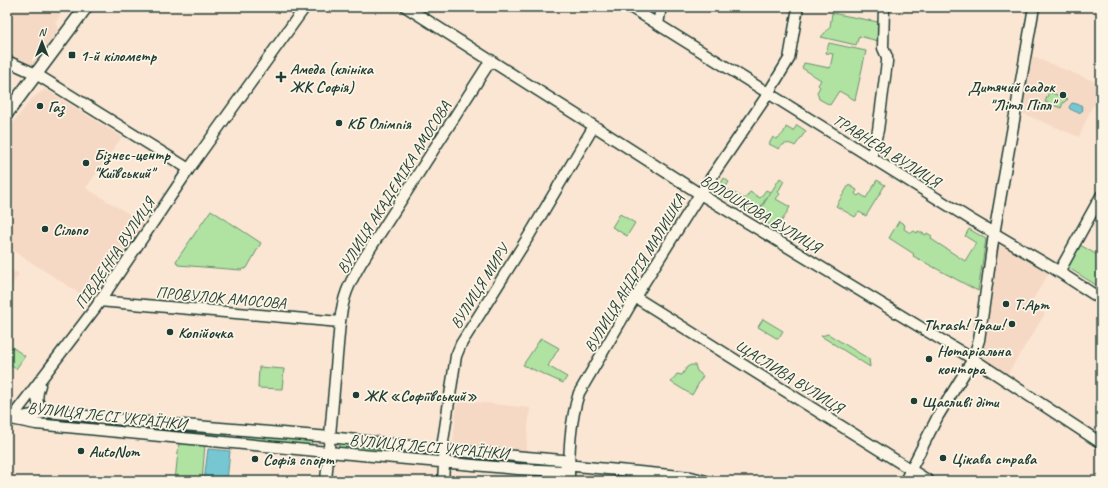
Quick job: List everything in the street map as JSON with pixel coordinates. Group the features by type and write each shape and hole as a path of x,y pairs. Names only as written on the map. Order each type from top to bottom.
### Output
{"main road":[{"path":"7,113 86,7"}],"street":[{"name":"ПІВДЕННА ВУЛИЦЯ","path":"8,421 44,377 99,301 189,169 305,7"},
{"name":"ВОЛОШКОВА ВУЛИЦЯ","path":"406,7 700,194 973,359 1101,443"},
{"name":"ТРАВНЕВА ВУЛИЦЯ","path":"630,7 768,94 1101,299"},
{"path":"658,24 661,7"},
{"name":"ВУЛИЦЯ АНДРІЯ МАЛИШКА","path":"569,481 572,424 574,408 579,393 635,297 700,194 768,94 789,59 798,7"},
{"path":"872,158 878,130 887,62 887,57 883,48 884,7"},
{"path":"905,481 938,416 973,359 979,340 994,234 1034,7"},
{"name":"ВУЛИЦЯ АКАДЕМІКА АМОСОВА","path":"326,481 340,322 348,286 361,263 491,60"},
{"path":"7,61 36,74 189,169"},
{"name":"ВУЛИЦЯ МИРУ","path":"443,481 445,450 444,441 456,356 461,344 530,234 594,126"},
{"path":"1059,272 1101,196"},
{"name":"ЩАСЛИВА ВУЛИЦЯ","path":"635,297 928,481"},
{"name":"ПРОВУЛОК АМОСОВА","path":"99,301 340,322"},
{"name":"ПІВДЕННА ВУЛИЦЯ","path":"44,377 36,397 37,403 43,410 48,412"},
{"path":"46,425 42,418 48,412"},
{"name":"ВУЛИЦЯ ЛЕСІ УКРАЇНКИ","path":"8,421 48,412 330,437 445,450 562,460 569,466 691,477 706,481"},
{"name":"ВУЛИЦЯ ЛЕСІ УКРАЇНКИ","path":"8,421 227,443 518,469 562,471 569,466"},
{"path":"227,443 231,437 229,429"}],"shaded area":[{"path":"7,7 66,7 55,23 58,31 33,65 30,65 7,53"},
{"name":"Дитячий садок \"Літл Піпл\"","path":"1031,56 1101,84 1101,109 1093,105 1079,137 1021,113"},
{"path":"45,89 122,137 86,188 144,223 145,226 97,297 90,300 7,247 7,131 31,99"},
{"path":"1001,243 1050,271 1031,303 1031,306 1045,314 1007,375 986,361 981,352 998,247"},
{"path":"7,267 19,274 7,293"},
{"path":"457,400 530,408 526,454 455,446 453,443"},
{"path":"574,471 634,476 633,481 572,481"}],"green space":[{"path":"832,13 878,22 878,41 859,36 856,45 821,37 830,27"},
{"path":"829,43 866,51 855,100 839,91 830,105 819,99 817,92 820,87 818,85 821,80 802,68 804,63 830,68 833,54 826,53"},
{"path":"1049,92 1068,99 1063,103 1061,108 1045,102"},
{"path":"797,125 806,131 795,146 786,144 782,145 779,149 769,144 773,137 776,139 784,133 786,127 793,131"},
{"path":"724,178 729,182 725,188 745,199 750,192 760,198 766,190 770,192 758,211 752,207 749,211 716,192"},
{"path":"780,178 784,181 778,192 780,194 776,199 790,207 777,229 756,216"},
{"path":"877,180 885,185 866,216 859,212 855,217 836,206 849,185 857,190 855,194 858,196 860,194 866,198"},
{"path":"211,210 261,243 247,268 241,270 178,265 176,261"},
{"path":"620,214 635,223 627,236 612,227"},
{"path":"899,221 905,225 904,229 907,231 911,233 914,231 917,233 918,231 926,235 927,233 932,236 931,239 965,261 976,243 965,236 969,229 986,239 978,291 913,256 914,254 889,238"},
{"path":"1080,245 1101,257 1101,288 1067,267"},
{"path":"763,319 783,331 778,339 758,327"},
{"path":"828,334 869,359 870,367 821,336"},
{"path":"541,338 559,348 548,366 567,377 563,383 523,365"},
{"path":"12,347 25,356 16,369 7,363 7,354"},
{"path":"695,365 697,371 703,376 692,395 671,382 677,374 682,375 687,367"},
{"path":"259,367 284,369 282,389 258,388"},
{"path":"83,418 133,423 132,429 83,424"},
{"path":"136,424 177,428 176,433 135,429"},
{"path":"182,429 226,433 227,437 226,439 181,434"},
{"path":"236,434 311,440 312,444 311,446 236,440"},
{"path":"179,442 205,444 202,481 175,481"},
{"path":"339,443 434,453 434,457 338,449"},
{"path":"461,456 562,465 560,467 461,461"}],"water":[{"path":"1072,103 1081,105 1083,110 1075,112 1070,109 1069,107"},
{"path":"208,449 230,451 227,481 204,481"}],"place":[{"name":"1-й кілометр","path":"72,55"},
{"name":"Амеда (клініка ЖК Софія)","path":"281,77"},
{"name":"Дитячий садок \"Літл Піпл\"","path":"1063,95"},
{"name":"Газ","path":"40,106"},
{"name":"КБ Олімпія","path":"339,123"},
{"name":"Бізнес-центр \"Київський\"","path":"86,163"},
{"name":"Сільпо","path":"45,229"},
{"name":"Т.Арт","path":"1006,304"},
{"name":"Thrash! Траш!","path":"1012,324"},
{"name":"Копійочка","path":"170,332"},
{"name":"Нотаріальна контора","path":"929,359"},
{"name":"ЖК «Софіївський»","path":"356,395"},
{"name":"Щасливі діти","path":"914,401"},
{"name":"AutoNom","path":"81,451"},
{"name":"Цікава страва","path":"943,458"},
{"name":"Софія спорт","path":"255,459"}]}
